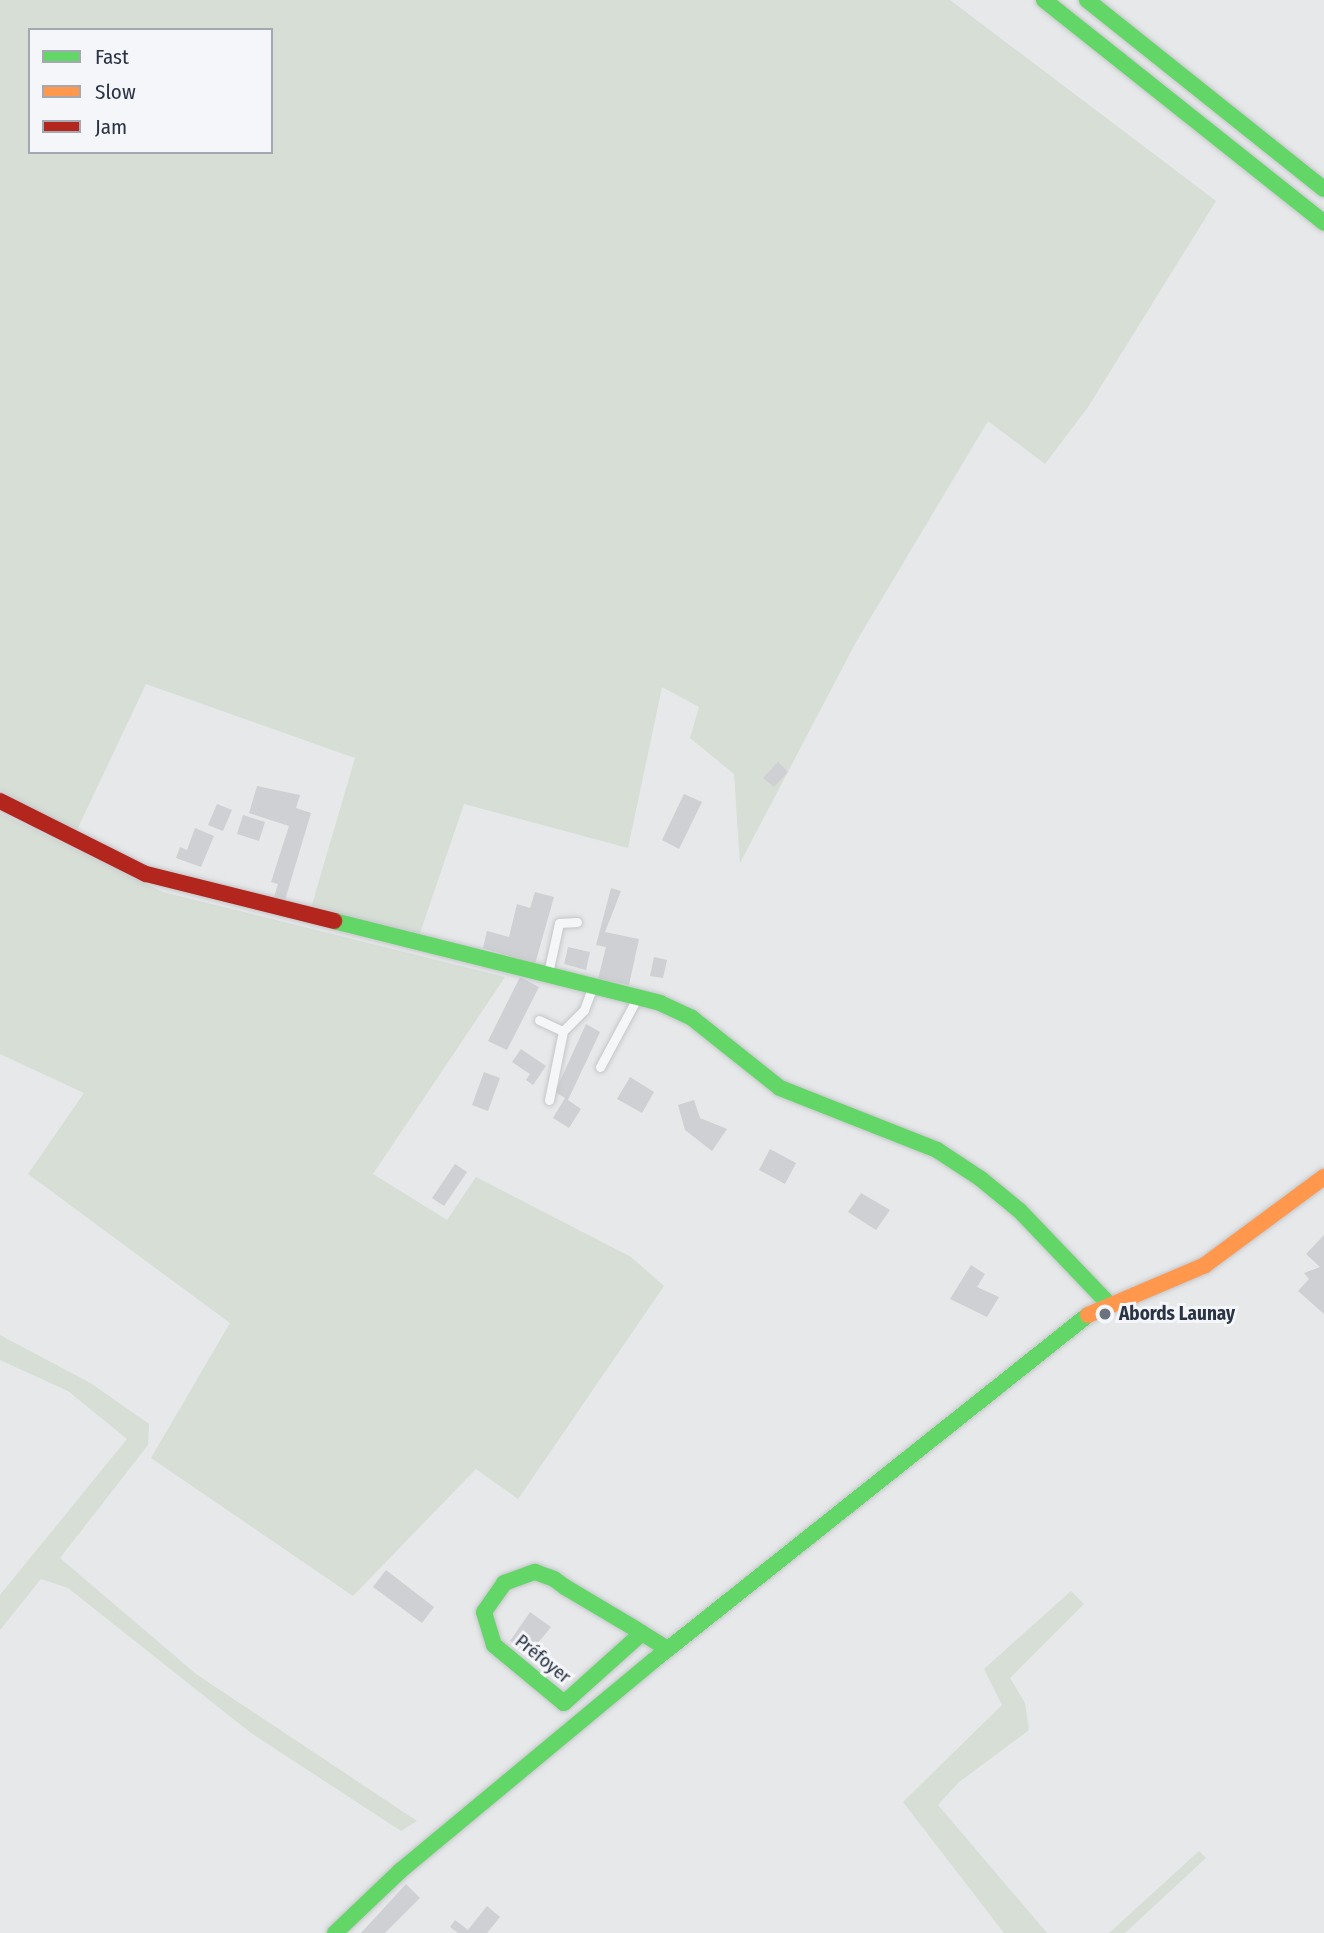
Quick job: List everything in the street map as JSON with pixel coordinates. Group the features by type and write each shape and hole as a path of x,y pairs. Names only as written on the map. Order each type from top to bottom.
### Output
{"main road":[{"path":"1044,0 1324,223"},
{"path":"1087,0 1324,190"},
{"path":"0,801 146,874 593,985 637,997 692,1018 780,1088 937,1150 981,1179 1020,1211 1107,1303"},
{"path":"335,1933 401,1871 668,1649 1107,1303 1155,1290 1205,1265 1321,1185"},
{"name":"Préfoyer","path":"642,1633 564,1703 494,1645 484,1612 504,1583 535,1572 642,1633 668,1649"}],"lane":[{"path":"547,974 559,923 577,922"},
{"path":"549,1100 563,1031 584,1010 593,985"},
{"path":"600,1068 637,997"},
{"path":"539,1020 563,1031"}],"shaded area":[{"path":"0,0 950,0 1216,201 1088,407 1045,464 988,421 856,642 740,863 734,774 690,738 699,707 662,687 628,848 464,804 419,936 311,908 355,758 146,684 76,832 0,790"},
{"path":"0,813 163,892 505,977 373,1174 447,1220 476,1177 631,1257 664,1286 518,1499 476,1469 353,1596 151,1458 230,1323 28,1174 84,1093 0,1054"},
{"path":"0,1335 92,1384 149,1424 148,1445 60,1558 196,1674 417,1821 401,1831 251,1733 68,1588 41,1579 0,1630 0,1595 127,1439 68,1391 0,1360"},
{"path":"1071,1591 1084,1604 1010,1678 1025,1703 1029,1730 959,1782 938,1805 1047,1933 1004,1933 903,1802 1002,1705 984,1669"},
{"path":"1199,1851 1206,1858 1125,1933 1109,1933"}],"building":[{"path":"778,762 788,772 774,787 763,778"},
{"path":"257,786 300,795 296,808 311,813 285,900 274,897 278,884 271,882 289,826 249,813"},
{"path":"684,794 702,802 679,849 662,840"},
{"path":"217,804 232,810 223,831 208,825"},
{"path":"243,815 265,822 259,841 237,834"},
{"path":"195,828 214,836 201,867 176,858 180,847 187,850"},
{"path":"611,888 621,891 605,932 639,939 629,985 598,979 606,947 596,945"},
{"path":"535,892 554,897 535,964 483,948 487,931 509,937 517,904 530,908"},
{"path":"568,947 590,952 586,970 564,964"},
{"path":"654,957 667,960 663,978 650,976"},
{"path":"520,977 539,987 507,1050 488,1041"},
{"path":"586,1024 600,1032 568,1100 581,1109 569,1128 553,1118 565,1098 555,1092"},
{"path":"521,1049 546,1066 533,1085 526,1080 530,1074 512,1062"},
{"path":"484,1072 500,1078 488,1111 472,1105"},
{"path":"630,1077 654,1092 642,1113 617,1099"},
{"path":"694,1100 700,1118 727,1129 712,1151 685,1130 678,1105"},
{"path":"770,1149 796,1163 785,1184 759,1170"},
{"path":"455,1164 467,1172 444,1206 432,1198"},
{"path":"861,1193 890,1210 876,1230 848,1212"},
{"path":"1324,1235 1324,1314 1298,1291 1309,1279 1304,1273 1320,1267 1306,1254"},
{"path":"971,1265 985,1274 977,1287 999,1297 987,1317 950,1299"},
{"path":"386,1570 434,1607 422,1623 373,1587"},
{"path":"530,1612 551,1627 529,1654 510,1641"},
{"path":"406,1884 420,1898 385,1933 361,1933"},
{"path":"487,1906 500,1917 487,1933 458,1933 450,1927 455,1920 468,1930"}],"traffic: fast":[{"path":"1044,0 1324,223"},
{"path":"1087,0 1324,189"},
{"path":"334,921 660,1003 692,1018 780,1088 937,1150 981,1179 1020,1211 1107,1302"},
{"path":"335,1933 400,1871 653,1661 1088,1315"},
{"path":"642,1633 564,1703 494,1645 484,1612 504,1583 535,1572 554,1579 565,1587 634,1628 668,1649"}],"traffic: slow":[{"path":"1088,1315 1205,1265 1324,1177"}],"traffic: jam":[{"path":"0,801 146,874 334,921"}],"place":[{"name":"Abords Launay","path":"1105,1314"}]}
